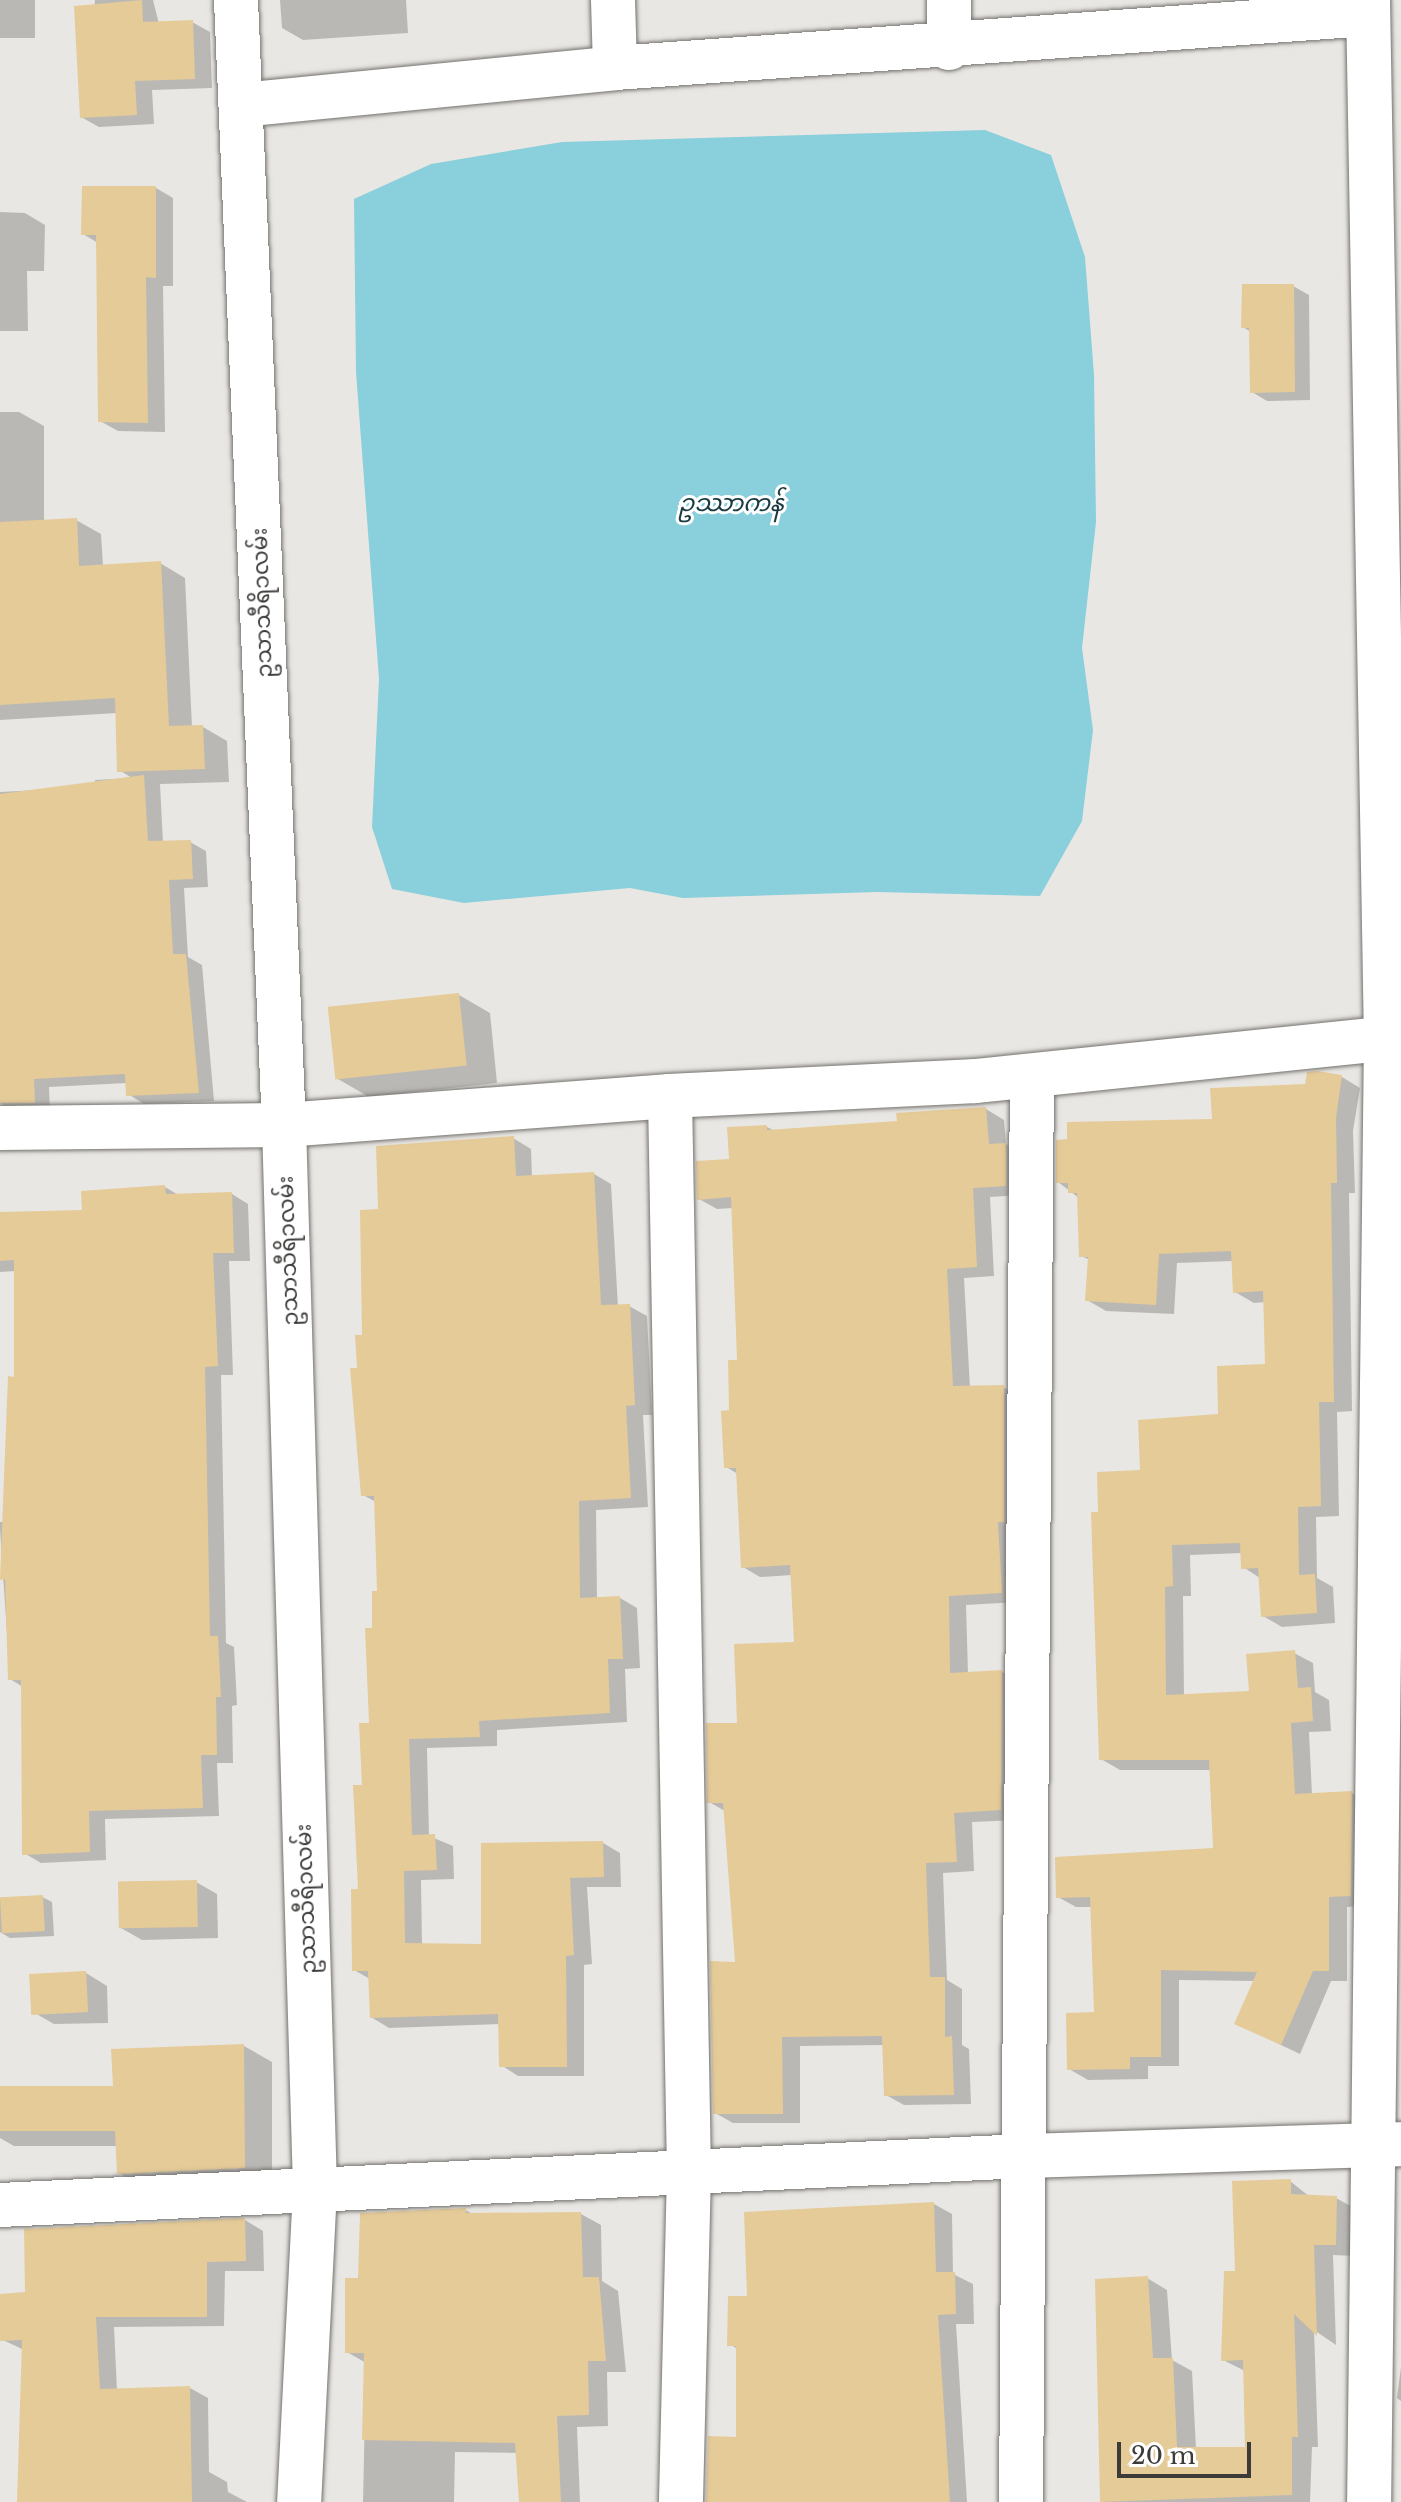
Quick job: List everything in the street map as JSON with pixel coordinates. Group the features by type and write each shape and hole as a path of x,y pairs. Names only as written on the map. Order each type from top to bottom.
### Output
{"street":[{"name":"ဥသာသီရိ၁လမ်း","path":"236,0 284,1125 315,2189 299,2502"},
{"path":"613,0 615,68"},
{"path":"949,0 949,48"},
{"path":"241,105 615,68 949,48 1368,7 1394,1037 1388,2145 1369,2502"},
{"path":"0,1128 284,1125 670,1096 1032,1076 1394,1037"},
{"path":"1021,2502 1032,1076"},
{"path":"670,1096 689,2172 681,2502"},
{"path":"0,2205 1025,2156 1388,2145"}],"water":[{"name":"ဥဿာကန်","path":"985,130 1051,155 1085,257 1094,375 1096,522 1082,648 1093,730 1082,821 1040,896 877,892 683,898 630,888 464,903 392,889 372,827 379,679 356,372 354,199 431,164 562,142"}],"building":[{"path":"142,0 143,22 193,20 195,79 135,81 137,115 80,118 74,6"},
{"path":"82,186 156,186 156,278 146,277 148,423 98,422 96,235 81,235"},
{"path":"1242,284 1294,284 1295,392 1250,393 1249,328 1241,328"},
{"path":"77,518 79,566 161,561 169,726 203,725 205,769 117,772 115,698 0,705 0,522"},
{"path":"144,775 148,841 191,840 193,879 169,880 173,954 186,954 199,1093 126,1096 125,1074 34,1079 35,1103 0,1103 0,794"},
{"path":"459,993 467,1066 335,1079 328,1007"},
{"path":"1307,1072 1342,1075 1336,1118 1337,1183 1331,1183 1334,1402 1319,1402 1321,1506 1298,1507 1299,1575 1315,1574 1317,1613 1261,1617 1258,1568 1241,1569 1240,1543 1172,1545 1173,1586 1165,1587 1166,1695 1249,1691 1246,1654 1295,1650 1298,1688 1311,1687 1313,1721 1291,1723 1295,1794 1352,1791 1351,1896 1329,1897 1329,1971 1313,1971 1281,2045 1234,2024 1257,1972 1161,1970 1161,2057 1130,2057 1130,2069 1067,2070 1066,2013 1094,2012 1090,1897 1056,1898 1055,1857 1213,1848 1209,1760 1099,1760 1091,1512 1098,1512 1097,1472 1140,1470 1138,1420 1218,1414 1217,1366 1265,1364 1263,1291 1233,1293 1231,1251 1159,1254 1156,1305 1085,1301 1088,1257 1079,1257 1077,1193 1068,1193 1068,1183 1056,1183 1056,1140 1067,1139 1067,1122 1212,1119 1210,1088 1305,1084"},
{"path":"986,1107 989,1144 1006,1143 1006,1186 973,1188 977,1267 947,1269 953,1386 1004,1385 1004,1522 998,1522 1002,1593 949,1596 950,1673 1002,1670 1001,1810 954,1813 957,1862 926,1863 930,1977 945,1977 945,2037 952,2036 954,2095 884,2096 882,2036 782,2037 783,2114 713,2114 710,1961 735,1962 723,1803 707,1803 706,1723 737,1723 734,1644 794,1642 790,1565 741,1568 736,1468 724,1468 721,1411 729,1410 728,1360 737,1360 731,1197 697,1200 696,1161 729,1159 727,1127 767,1125 767,1130 897,1121 896,1113"},
{"path":"514,1136 516,1176 594,1172 601,1305 630,1304 635,1405 626,1406 631,1498 579,1501 580,1598 620,1596 623,1659 608,1659 610,1713 479,1721 480,1737 409,1739 412,1835 435,1834 437,1870 404,1871 405,1943 481,1944 481,1843 603,1841 604,1877 570,1878 574,1955 566,1956 567,2067 499,2067 498,2014 370,2018 368,1971 352,1971 351,1889 358,1889 353,1785 362,1785 359,1723 369,1723 365,1628 372,1628 372,1591 377,1591 374,1496 361,1496 350,1368 357,1368 355,1335 362,1335 360,1210 378,1209 376,1146"},
{"path":"165,1185 166,1194 232,1192 234,1253 213,1253 218,1366 205,1367 210,1636 218,1636 221,1697 216,1697 217,1755 201,1755 203,1808 89,1811 90,1852 22,1855 21,1680 8,1680 5,1579 0,1580 8,1376 14,1377 14,1260 0,1261 0,1212 82,1210 81,1191"},
{"path":"197,1880 198,1927 119,1928 118,1881"},
{"path":"43,1895 45,1931 2,1933 0,1897"},
{"path":"86,1971 88,2012 31,2015 29,1974"},
{"path":"244,2044 245,2168 117,2174 115,2131 0,2131 0,2086 113,2086 111,2049"},
{"path":"1291,2179 1291,2194 1337,2196 1336,2245 1314,2245 1317,2336 1294,2314 1298,2437 1292,2437 1292,2495 1100,2502 1095,2279 1148,2276 1153,2358 1173,2358 1177,2447 1245,2447 1243,2360 1221,2361 1224,2271 1235,2271 1232,2181"},
{"path":"934,2202 936,2272 955,2272 956,2314 938,2315 950,2502 706,2502 708,2436 736,2437 736,2346 727,2346 728,2296 747,2296 744,2212"},
{"path":"466,2208 466,2213 581,2212 583,2277 599,2277 606,2361 588,2361 589,2415 557,2416 561,2502 519,2502 515,2443 362,2440 364,2353 345,2353 345,2278 358,2278 360,2213"},
{"path":"245,2218 246,2261 207,2262 207,2317 96,2317 100,2389 190,2386 192,2502 17,2502 22,2340 0,2341 0,2294 25,2292 24,2229"}]}
